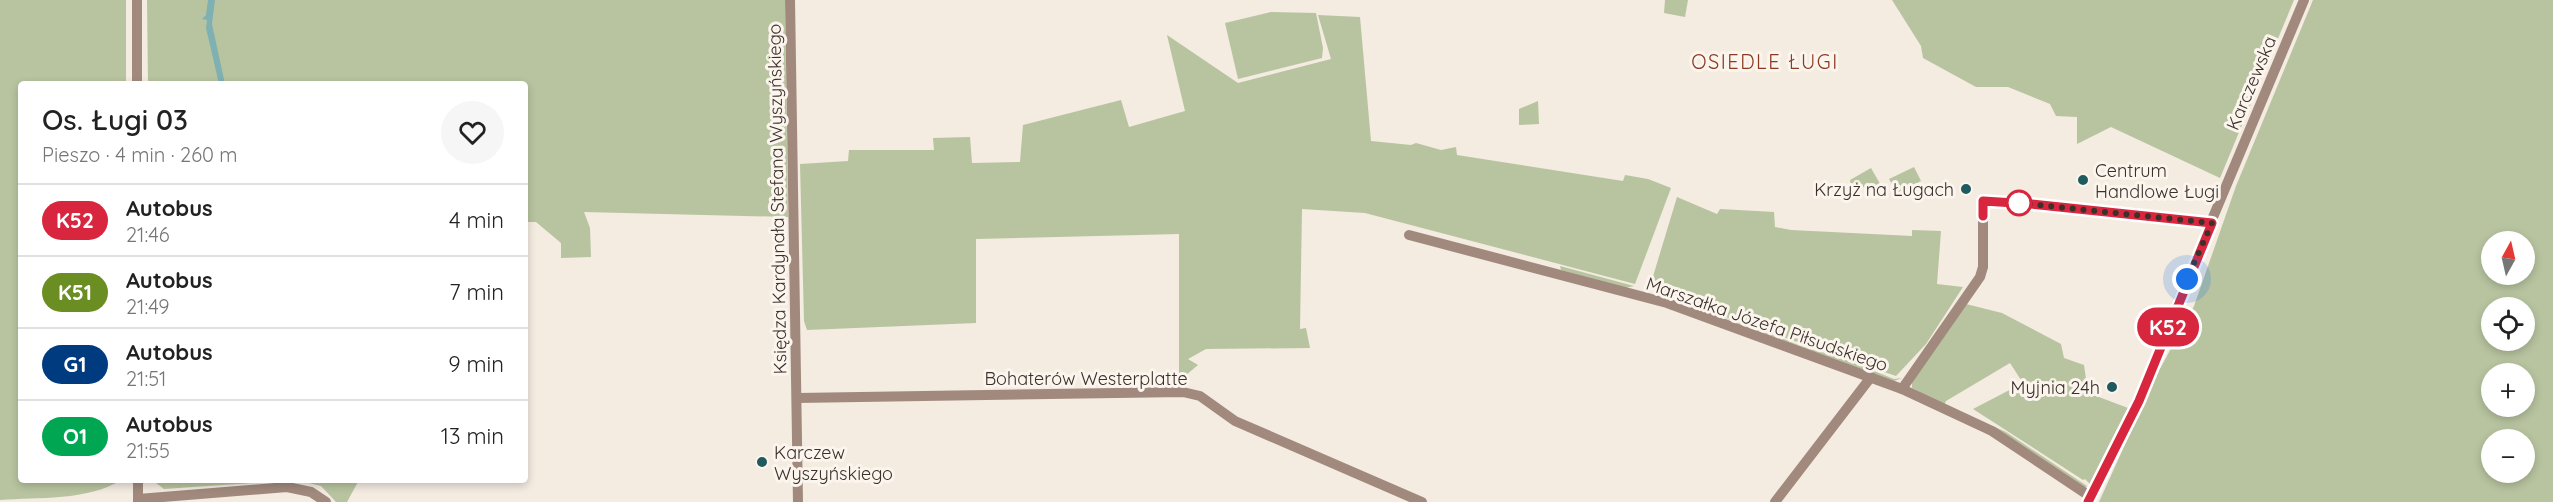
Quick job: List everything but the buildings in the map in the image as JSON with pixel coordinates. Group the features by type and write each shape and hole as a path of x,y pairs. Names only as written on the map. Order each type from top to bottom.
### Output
{"street":[{"path":"137,0 137,81"},
{"name":"Księdza Kardynała Stefana Wyszyńskiego","path":"790,0 798,502"},
{"name":"Karczewska","path":"2090,500 2139,401 2304,0"},
{"path":"1902,389 1980,277 1983,267 1983,201 2212,223"},
{"name":"Marszałka Józefa Piłsudskiego","path":"1409,235 1667,303 1902,389 1992,431 2090,500"},
{"path":"1775,502 1871,377"},
{"name":"Bohaterów Westerplatte","path":"797,398 1183,392 1200,396 1235,421 1422,502"},
{"path":"138,483 138,500 287,487 311,492 326,502"}],"green space":[{"path":"0,0 126,0 126,81 18,81 18,483 115,483 94,492 78,495 0,500"},
{"path":"147,0 785,0 788,217 584,212 590,228 591,257 561,258 561,243 536,222 528,222 528,81 148,81"},
{"path":"1665,0 1688,0 1685,17 1664,13"},
{"path":"1892,0 2294,0 2220,178 2111,127 2077,144 2077,117 2056,116 2050,104 2008,87 1976,87 1923,58 1921,46"},
{"path":"2313,0 2553,0 2553,502 2099,502 2155,378 2194,306 2236,186"},
{"path":"1271,12 1316,13 1323,48 1322,58 1238,79 1225,23"},
{"path":"1318,15 1360,17 1371,141 1411,145 1416,143 1441,150 1456,147 1457,155 1623,181 1625,175 1648,179 1671,188 1635,284 1365,213 1302,209 1300,329 1306,328 1310,348 1206,349 1188,359 1198,365 1179,381 1179,234 976,239 976,323 807,330 804,321 800,164 848,161 849,150 934,150 933,138 970,137 972,163 1020,162 1023,125 1121,100 1129,127 1185,111 1167,35 1238,83 1331,59"},
{"path":"1538,101 1539,124 1519,125 1519,109"},
{"path":"1914,167 1921,181 1897,193 1889,179"},
{"path":"1871,168 1883,189 1851,186 1850,180"},
{"path":"1677,197 1717,214 1720,209 1774,212 1775,227 1791,230 1912,236 1912,230 1941,231 1937,284 1963,287 1926,344 1896,376 1688,304 1894,379 1902,378 1894,381 1722,317 1719,319 1684,303 1681,305 1675,301 1680,301 1653,290 1651,283"},
{"path":"1560,266 1634,286 1625,288 1561,270"},
{"path":"1966,304 2002,313 2061,344 2064,358 2084,365 2087,386 2091,394 2128,408 2091,485 1973,409 2023,383 2010,363 1946,401 1944,405 1912,388 1912,380"},
{"path":"1993,426 2006,432 2087,486 2084,489"},
{"path":"156,483 253,483 164,489"},
{"path":"309,483 357,483 347,502 336,502 321,486"}],"water":[{"path":"208,0 215,0 212,24 224,81 218,81 206,28 207,20 202,19 206,15"}],"bus line":[{"name":"K52","path":"1983,216 1983,201 2212,223 2175,308 2139,401 2088,502"}],"place":[{"name":"Centrum Handlowe Ługi","path":"2083,180"},
{"name":"Krzyż na Ługach","path":"1966,189"},
{"name":"Myjnia 24h","path":"2112,387"},
{"name":"Karczew Wyszyńskiego","path":"762,462"}],"district":[{"name":"OSIEDLE ŁUGI","path":"1765,61"}],"route":[{"path":"2019,203 2212,223 2187,279"}]}
